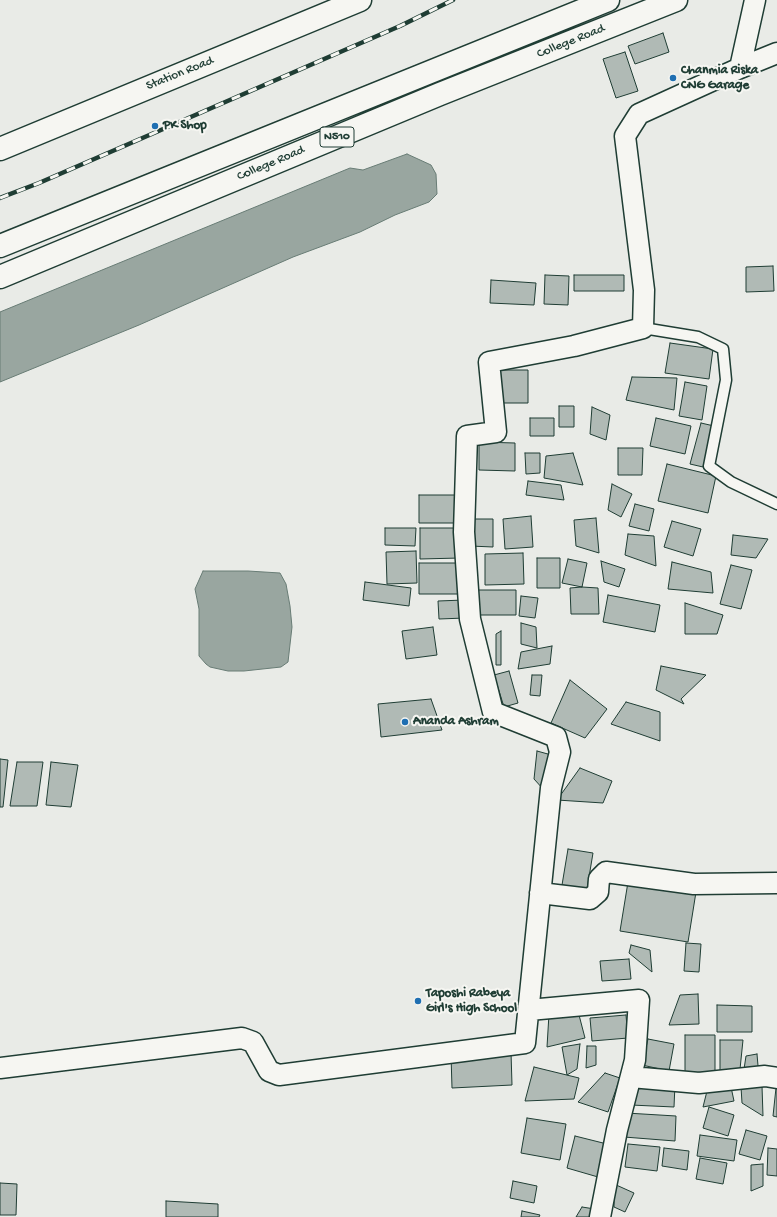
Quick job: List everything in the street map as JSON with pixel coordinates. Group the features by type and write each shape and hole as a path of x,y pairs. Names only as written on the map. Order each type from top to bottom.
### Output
{"main road":[{"name":"Station Road","path":"0,149 360,0"},
{"name":"College Road","path":"0,246 608,0"},
{"name":"College Road","path":"0,277 440,94 676,0"}],"street":[{"path":"740,68 755,0"},
{"path":"0,1068 242,1038 253,1042 269,1071 279,1075 526,1043 551,788 560,752 556,737 493,712 470,619 464,532 467,436 496,432 489,362 574,346 643,328 644,290 625,136 639,114 740,68 777,53"},
{"path":"540,894 577,899 590,899 598,892 599,879 606,872 694,884 777,883"},
{"path":"529,1010 639,1000 635,1060 617,1130 600,1217"},
{"path":"631,1077 699,1083 765,1076 777,1078"}],"lane":[{"path":"643,328 698,337 723,350 726,380 709,466 731,482 777,504"}],"shaded area":[{"path":"407,154 431,165 436,174 437,194 429,202 395,215 360,232 293,257 139,325 0,382 0,312 350,168 363,170"},
{"path":"203,571 280,573 286,584 292,627 288,662 281,667 244,671 228,671 210,667 206,664 199,656 199,609 195,589"}],"building":[{"path":"663,33 669,52 635,64 628,46"},
{"path":"625,52 638,91 616,98 603,59"},
{"path":"773,266 774,291 746,292 746,267"},
{"path":"545,275 569,276 568,305 544,304"},
{"path":"574,275 624,275 624,291 574,291"},
{"path":"491,280 536,283 534,305 490,303"},
{"path":"670,343 713,349 709,379 665,373"},
{"path":"495,370 528,370 528,403 495,403"},
{"path":"632,377 677,378 674,410 626,400"},
{"path":"685,382 707,386 702,420 679,416"},
{"path":"559,406 574,406 574,427 559,427"},
{"path":"592,407 610,415 606,440 590,434"},
{"path":"530,418 554,418 554,436 530,436"},
{"path":"656,418 691,426 685,454 650,446"},
{"path":"701,423 714,426 703,467 690,464"},
{"path":"479,442 515,443 515,471 479,470"},
{"path":"618,448 643,448 642,475 618,475"},
{"path":"525,453 540,453 540,473 526,474"},
{"path":"573,453 583,485 544,478 546,456"},
{"path":"667,464 716,476 708,513 658,501"},
{"path":"528,481 561,485 564,500 526,495"},
{"path":"612,484 632,494 621,517 608,510"},
{"path":"419,495 461,495 461,523 419,523"},
{"path":"635,504 654,509 649,531 629,526"},
{"path":"531,516 533,547 505,549 503,519"},
{"path":"596,518 599,553 576,546 574,520"},
{"path":"470,519 493,519 493,547 470,546"},
{"path":"672,521 701,529 693,556 664,547"},
{"path":"385,528 416,528 415,546 385,545"},
{"path":"420,528 460,528 460,558 420,559"},
{"path":"628,534 654,536 656,566 625,555"},
{"path":"733,535 768,539 756,558 731,555"},
{"path":"416,551 417,583 387,584 386,552"},
{"path":"523,553 524,584 485,585 485,554"},
{"path":"537,558 560,558 560,588 537,588"},
{"path":"568,559 587,563 582,587 562,583"},
{"path":"601,561 625,569 619,587 604,582"},
{"path":"672,562 711,572 713,593 668,589"},
{"path":"419,563 458,563 458,594 419,594"},
{"path":"731,565 752,570 741,609 720,604"},
{"path":"365,582 411,588 409,606 363,600"},
{"path":"570,588 598,588 599,614 571,614"},
{"path":"473,590 516,590 516,615 473,615"},
{"path":"608,595 660,605 655,632 603,622"},
{"path":"521,596 538,598 535,618 519,616"},
{"path":"464,600 465,618 439,619 438,601"},
{"path":"685,603 723,615 717,634 685,634"},
{"path":"521,623 536,627 537,648 521,644"},
{"path":"433,627 437,655 406,659 402,631"},
{"path":"501,631 501,665 496,665 496,634"},
{"path":"552,646 550,664 518,669 521,652"},
{"path":"661,666 706,675 681,699 684,704 656,690"},
{"path":"509,671 518,703 504,707 494,675"},
{"path":"532,675 542,675 540,696 530,695"},
{"path":"570,680 607,709 585,738 551,723"},
{"path":"431,699 442,730 381,737 378,704"},
{"path":"626,702 660,712 660,741 611,724"},
{"path":"537,751 555,756 544,790 534,779"},
{"path":"0,759 8,760 3,807 0,807"},
{"path":"17,762 43,762 37,806 10,806"},
{"path":"51,762 78,765 71,807 46,805"},
{"path":"580,768 612,781 603,803 557,800"},
{"path":"568,849 593,853 587,889 562,885"},
{"path":"628,882 696,892 688,942 620,931"},
{"path":"686,943 701,944 699,972 684,971"},
{"path":"631,945 650,950 652,972 629,953"},
{"path":"629,959 631,979 602,981 600,961"},
{"path":"698,994 699,1024 669,1025 680,995"},
{"path":"717,1005 752,1006 752,1032 717,1032"},
{"path":"549,1014 579,1015 585,1038 547,1047"},
{"path":"626,1015 628,1038 592,1041 590,1018"},
{"path":"685,1035 715,1035 715,1074 685,1073"},
{"path":"648,1039 674,1044 669,1071 642,1065"},
{"path":"720,1040 743,1040 739,1079 720,1075"},
{"path":"580,1044 577,1069 567,1075 562,1047"},
{"path":"587,1046 596,1046 596,1065 586,1068"},
{"path":"511,1052 512,1085 452,1088 451,1055"},
{"path":"757,1054 759,1077 743,1076 746,1056"},
{"path":"534,1067 579,1078 574,1099 525,1101"},
{"path":"605,1073 620,1078 608,1112 578,1102"},
{"path":"632,1082 675,1084 674,1107 631,1105"},
{"path":"762,1086 763,1116 742,1103 741,1087"},
{"path":"731,1087 734,1101 703,1107 707,1091"},
{"path":"777,1088 777,1117 773,1116"},
{"path":"709,1107 734,1115 728,1136 703,1128"},
{"path":"626,1113 676,1116 675,1141 624,1137"},
{"path":"527,1118 566,1124 560,1160 521,1153"},
{"path":"746,1130 767,1136 760,1160 739,1154"},
{"path":"700,1135 737,1140 734,1161 697,1156"},
{"path":"575,1136 607,1144 598,1177 567,1168"},
{"path":"628,1144 660,1147 657,1171 625,1167"},
{"path":"664,1148 689,1151 687,1170 662,1166"},
{"path":"768,1148 777,1149 777,1176 767,1175"},
{"path":"700,1158 727,1163 723,1184 696,1179"},
{"path":"763,1164 763,1186 751,1191 751,1165"},
{"path":"513,1181 537,1186 534,1203 510,1198"},
{"path":"0,1183 17,1184 16,1215 0,1215"},
{"path":"614,1184 634,1193 625,1212 614,1207"},
{"path":"166,1201 218,1204 218,1217 166,1217"},
{"path":"582,1207 601,1210 600,1217 576,1217"},
{"path":"522,1211 540,1215 539,1217 521,1217"}],"railway":[{"path":"0,198 39,183 400,26 453,0"}],"place":[{"name":"Chanmia Riska CNG Garage","path":"673,78"},
{"name":"PK Shop","path":"155,126"},
{"name":"Ananda Ashram","path":"405,722"},
{"name":"Taposhi Rabeya Girl's High School","path":"418,1001"}]}
